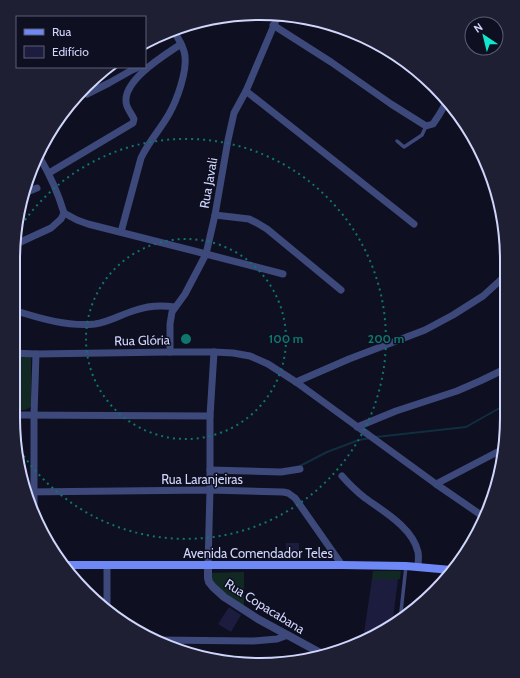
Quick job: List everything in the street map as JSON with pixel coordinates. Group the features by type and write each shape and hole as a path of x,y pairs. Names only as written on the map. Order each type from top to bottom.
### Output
{"main road":[{"name":"Avenida Comendador Teles","path":"71,565 342,565 406,566 445,570"}],"street":[{"name":"Rua Javali","path":"170,352 170,318 172,312 185,294 206,254 215,215 234,113 246,91 276,21"},
{"path":"274,25 426,126 433,124 444,107"},
{"path":"121,232 141,158 169,114 180,90 185,67 185,56 176,35"},
{"path":"148,65 181,44"},
{"path":"87,94 137,68"},
{"path":"49,173 134,123 134,118 127,105 126,95 133,82 145,68"},
{"path":"246,91 414,224"},
{"path":"42,161 49,173 64,213 77,220 283,274"},
{"path":"31,190 36,188"},
{"path":"21,242 51,228 61,219 64,213"},
{"path":"215,215 249,220 257,223 267,229 342,290"},
{"path":"296,382 349,359 425,330 453,315 483,296 500,281"},
{"path":"20,312 50,321 96,324 145,307 157,305 176,307"},
{"path":"208,566 210,416 214,352"},
{"name":"Rua Glória","path":"20,353 214,352 250,356 268,364 296,382 367,435 480,514"},
{"path":"34,498 36,354"},
{"path":"357,427 396,411 457,391 500,371"},
{"path":"20,415 210,416"},
{"path":"436,484 497,452"},
{"path":"210,466 281,472 300,469"},
{"path":"342,476 355,490 404,527 416,545 419,558 418,568"},
{"name":"Rua Laranjeiras","path":"34,492 210,490 284,492 295,498 342,565"},
{"path":"107,565 107,602"},
{"name":"Rua Copacabana","path":"208,566 209,582 224,597 258,619 317,651"},
{"path":"168,640 253,641 277,639 288,635"}],"lane":[{"path":"397,141 404,147 422,135 426,126"},
{"path":"401,612 406,566"}],"green space":[{"path":"20,356 31,357 31,406 30,408 21,410"},
{"path":"373,571 401,571 400,579 372,579"},
{"path":"244,572 244,607 214,585 209,573"}],"building":[{"path":"286,543 299,543 299,554 286,555"},
{"path":"372,579 398,579 393,618 364,633"},
{"path":"229,607 241,615 231,632 218,624"}],"waterway":[{"path":"376,437 466,427 500,408"},
{"path":"300,466 327,452 359,440 370,438"}]}
